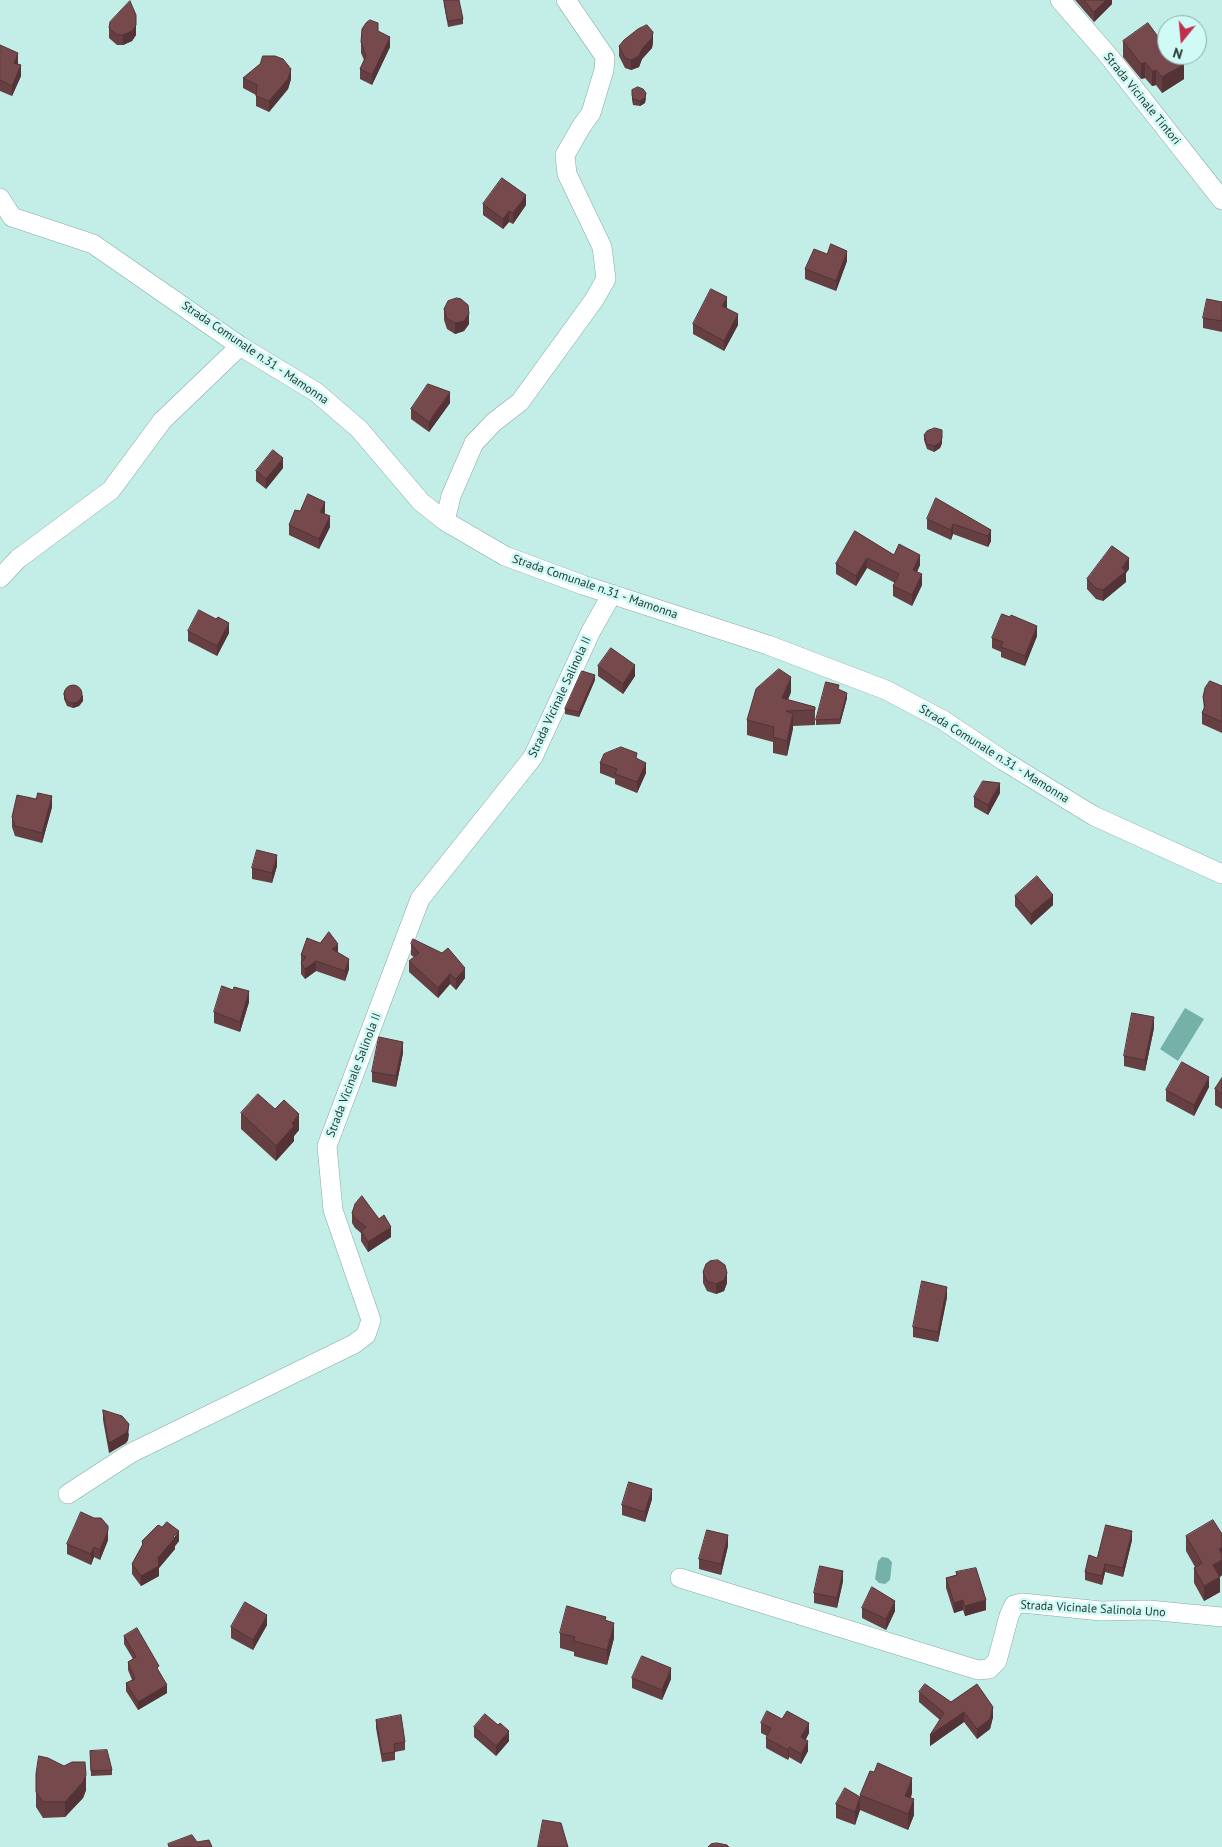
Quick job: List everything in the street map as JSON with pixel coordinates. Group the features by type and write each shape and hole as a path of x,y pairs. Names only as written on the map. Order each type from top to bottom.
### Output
{"street":[{"path":"445,521 451,496 474,444 494,422 520,402 594,300 606,280 602,247 568,174 565,155 591,113 604,70 604,57 566,0"},
{"name":"Strada Vicinale Tintori","path":"1060,0 1107,54 1222,200"},
{"name":"Strada Comunale n.31 - Mamonna","path":"0,198 12,217 93,244 240,346 316,392 359,429 421,502 445,521 505,556 533,568 768,645 886,690 943,720 1004,761 1094,816 1222,874"},
{"path":"0,578 18,559 112,490 162,422 240,346"},
{"name":"Strada Vicinale Salinola II","path":"68,1494 131,1453 354,1344 366,1335 371,1320 332,1210 327,1146 420,899 533,757 591,631 612,594"},
{"name":"Strada Vicinale Salinola Uno","path":"680,1578 978,1670 989,1669 997,1661 1009,1616 1014,1605 1022,1603 1101,1611 1149,1610 1222,1617"}],"water":[{"path":"1185,1008 1204,1019 1178,1061 1160,1049"},
{"path":"882,1557 888,1558 892,1562 890,1580 885,1584 879,1583 875,1579 878,1561"}],"building":[{"path":"444,0 459,0 463,19 448,21"},
{"path":"1084,0 1106,0 1094,12"},
{"path":"130,1 136,15 136,25 132,31 123,35 117,35 109,28 110,22"},
{"path":"370,20 378,23 378,31 390,37 372,75 360,69 366,56 361,42 362,29"},
{"path":"1148,23 1157,35 1157,65 1182,65 1162,77 1156,70 1152,71 1145,62 1141,64 1123,41"},
{"path":"647,25 653,32 652,38 642,49 639,56 631,60 625,58 619,46 638,29"},
{"path":"0,45 18,53 14,63 21,65 12,86 0,80"},
{"path":"263,56 275,56 283,59 291,69 288,79 269,101 256,96 257,85 243,78 260,64"},
{"path":"638,87 646,93 645,98 640,101 633,99 632,95 632,90"},
{"path":"502,178 526,195 513,213 509,211 503,219 483,204"},
{"path":"831,244 847,251 836,281 805,269 814,249 827,254"},
{"path":"711,289 727,297 722,306 738,314 724,341 693,324"},
{"path":"457,298 468,305 469,314 464,321 455,323 447,319 444,309 448,301"},
{"path":"1207,299 1222,302 1222,321 1203,318"},
{"path":"428,384 450,392 429,422 411,409"},
{"path":"935,428 942,430 942,438 940,443 934,446 927,444 924,435 927,431"},
{"path":"273,450 283,458 266,479 256,471"},
{"path":"308,494 325,502 320,512 330,516 319,539 289,525 295,510 300,511"},
{"path":"936,498 991,530 988,536 953,524 951,530 927,519"},
{"path":"855,531 894,555 899,544 920,555 913,570 922,574 912,595 893,586 899,574 867,558 856,576 836,564"},
{"path":"1112,546 1129,558 1122,568 1126,571 1103,590 1096,588 1087,579"},
{"path":"199,610 229,623 217,646 188,631"},
{"path":"1002,614 1010,617 1011,615 1037,626 1025,656 1001,647 1003,642 992,638"},
{"path":"611,648 635,665 623,684 598,666"},
{"path":"779,669 791,677 782,698 815,707 815,710 786,711 793,714 787,741 773,737 774,727 747,720 756,689"},
{"path":"582,671 595,675 579,712 565,709"},
{"path":"1210,681 1222,686 1222,722 1202,713 1205,706 1203,697 1205,688"},
{"path":"826,682 839,685 838,689 847,693 840,719 816,720"},
{"path":"73,685 79,688 82,694 79,700 73,703 67,700 64,694 67,688"},
{"path":"621,747 637,753 636,758 646,763 637,782 615,774 617,769 600,763 604,754"},
{"path":"983,781 1000,783 988,805 974,797"},
{"path":"38,793 52,796 42,833 15,826 12,817 17,795 36,799"},
{"path":"257,850 277,855 272,873 252,868"},
{"path":"1037,876 1053,895 1031,914 1015,896"},
{"path":"329,932 338,944 332,949 349,959 345,971 316,961 305,969 301,963 306,957 301,955 307,938 320,943"},
{"path":"413,939 442,953 448,948 465,968 456,979 450,974 438,988 409,961 419,953 411,944"},
{"path":"222,986 233,990 234,987 249,991 240,1022 214,1012"},
{"path":"1132,1013 1154,1017 1145,1060 1124,1056"},
{"path":"379,1037 403,1042 396,1076 372,1072"},
{"path":"1182,1062 1209,1077 1194,1105 1166,1090"},
{"path":"1222,1078 1222,1094 1215,1089"},
{"path":"258,1094 275,1109 284,1100 299,1114 292,1123 294,1126 276,1146 241,1113"},
{"path":"362,1196 379,1219 384,1215 391,1227 368,1242 361,1231 366,1227 352,1213 355,1204"},
{"path":"718,1260 725,1265 727,1273 724,1280 716,1284 707,1281 703,1272 706,1264 710,1261"},
{"path":"922,1281 947,1287 938,1332 913,1327"},
{"path":"103,1410 122,1416 129,1424 126,1433 109,1443"},
{"path":"629,1482 652,1489 645,1512 622,1505"},
{"path":"81,1512 94,1518 101,1518 108,1526 100,1550 94,1547 91,1554 67,1544"},
{"path":"1213,1520 1222,1534 1222,1547 1219,1549 1222,1554 1222,1560 1213,1565 1220,1577 1204,1586 1194,1568 1202,1563 1186,1536"},
{"path":"167,1522 179,1531 158,1558 159,1566 141,1576 132,1564 143,1544 142,1541 158,1525 162,1527"},
{"path":"1106,1525 1132,1531 1123,1568 1105,1564 1102,1576 1085,1572 1089,1555 1097,1558"},
{"path":"707,1530 728,1535 721,1564 699,1559"},
{"path":"820,1566 843,1571 837,1598 814,1593"},
{"path":"976,1568 986,1600 965,1606 963,1600 954,1603 946,1578 957,1575 956,1572"},
{"path":"872,1587 895,1601 886,1619 862,1608"},
{"path":"245,1602 267,1615 253,1640 231,1627"},
{"path":"567,1606 606,1617 605,1620 614,1623 607,1650 574,1641 575,1637 560,1633"},
{"path":"137,1628 159,1666 157,1668 167,1685 138,1702 126,1683 135,1679 128,1662 136,1657 124,1636"},
{"path":"642,1656 671,1668 662,1690 632,1678"},
{"path":"925,1684 951,1702 977,1684 993,1707 990,1719 977,1729 964,1712 930,1735 944,1713 919,1692"},
{"path":"767,1711 782,1719 787,1711 809,1723 801,1737 808,1741 801,1754 789,1747 788,1750 766,1738 771,1728 761,1723"},
{"path":"485,1714 509,1731 496,1746 474,1727"},
{"path":"401,1715 405,1742 394,1744 395,1752 382,1754 376,1720"},
{"path":"107,1750 112,1770 91,1771 90,1751"},
{"path":"39,1756 64,1766 72,1762 85,1762 86,1775 83,1782 65,1802 43,1802 36,1792"},
{"path":"878,1763 912,1778 905,1796 914,1799 908,1814 860,1795 870,1771 874,1772"},
{"path":"845,1788 860,1797 855,1812 836,1804"},
{"path":"543,1820 561,1823 568,1847 538,1847"},
{"path":"192,1835 197,1842 209,1840 212,1847 169,1847 168,1844"},
{"path":"717,1843 729,1847 708,1847 711,1844"}]}
